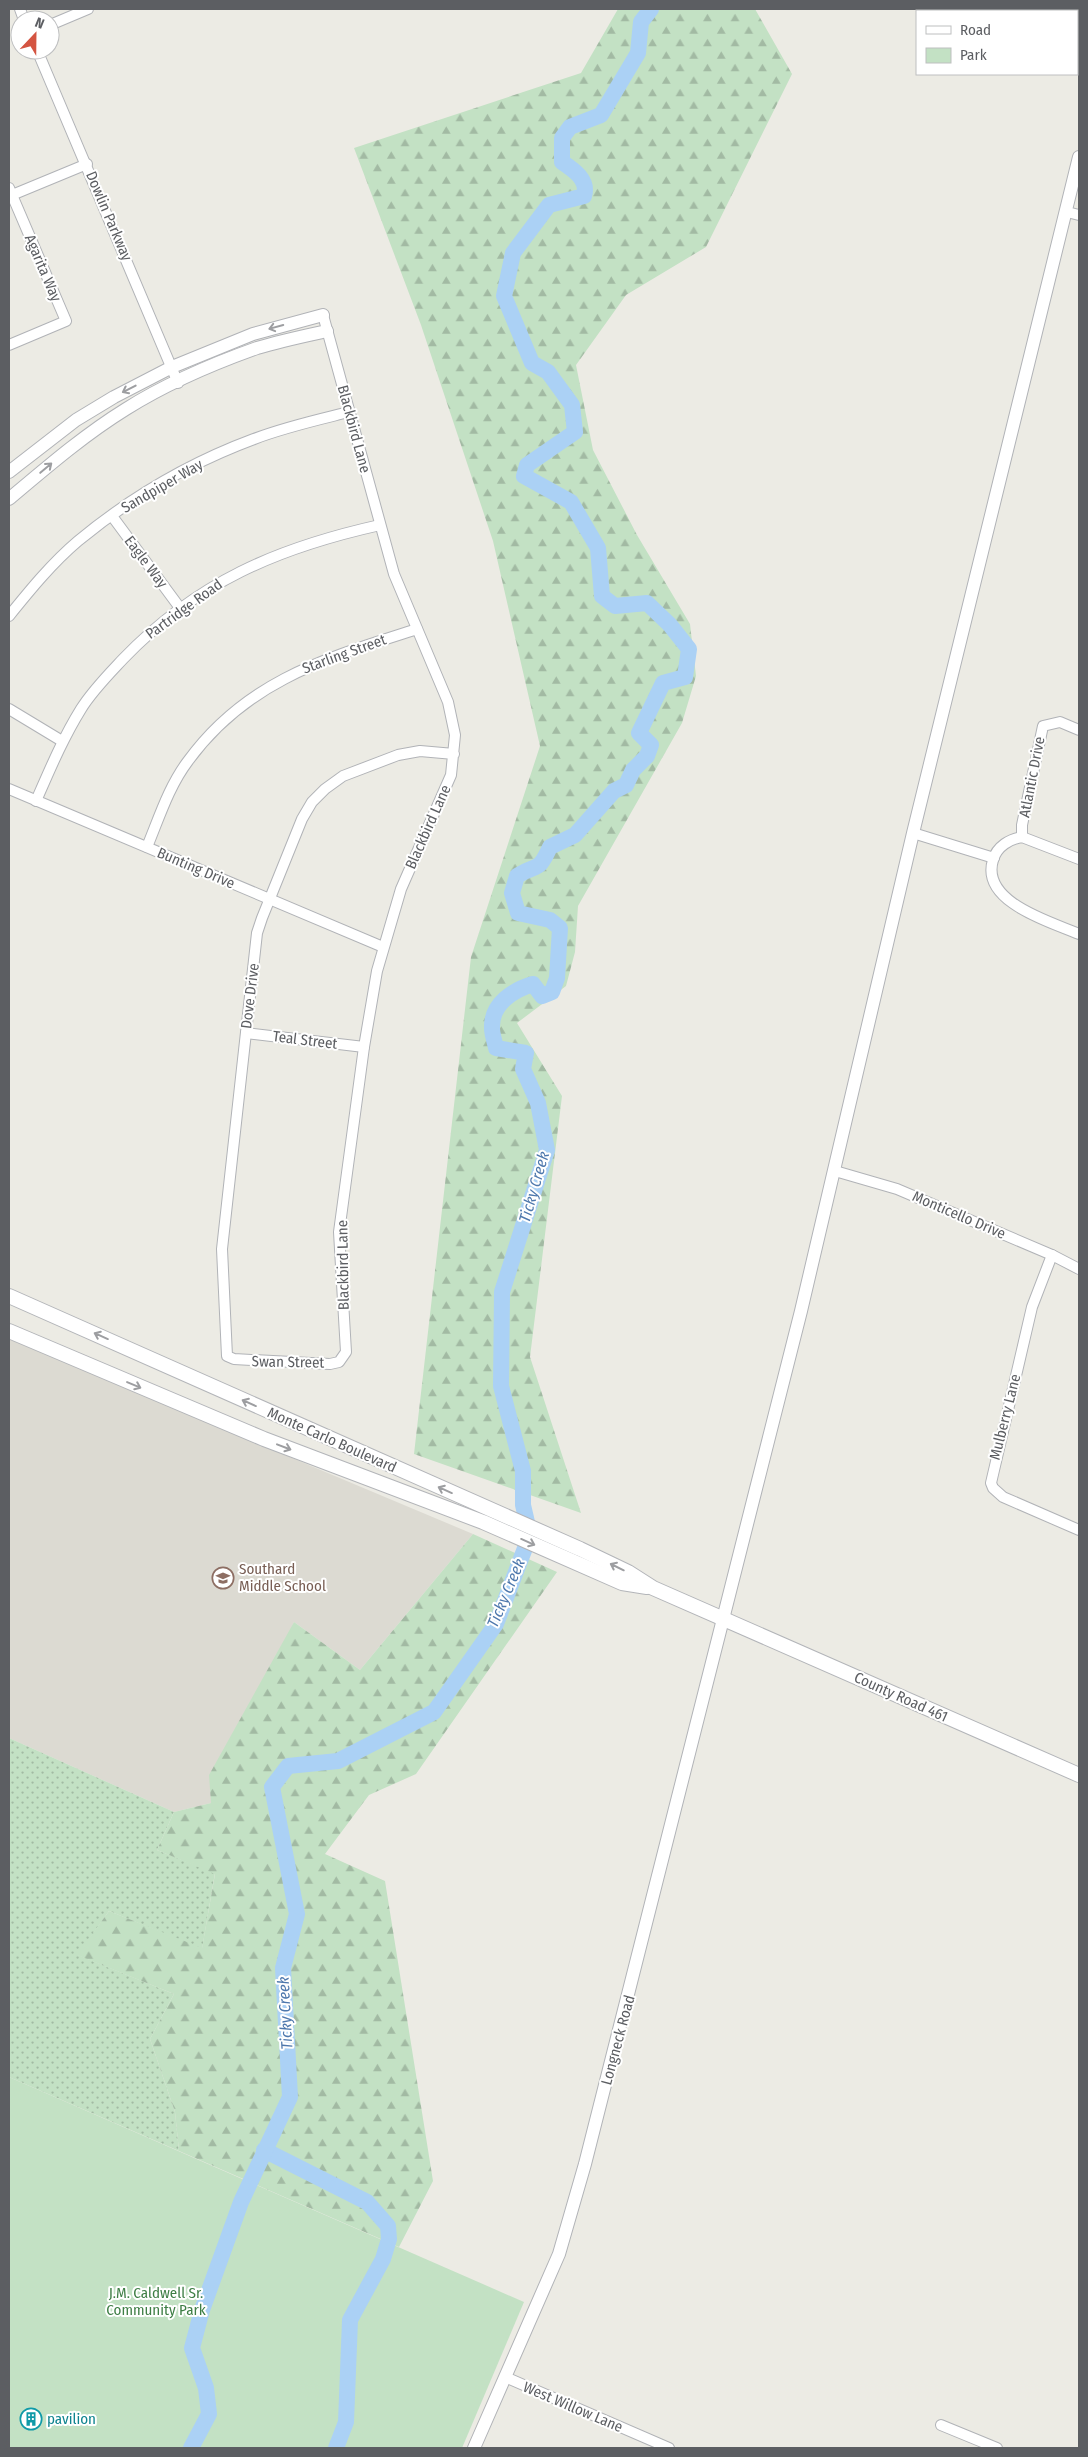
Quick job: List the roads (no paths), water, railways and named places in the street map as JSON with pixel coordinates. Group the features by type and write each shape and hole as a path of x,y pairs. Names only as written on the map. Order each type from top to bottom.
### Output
{"main road":[{"name":"Monte Carlo Boulevard","path":"9,1296 486,1516 577,1563 622,1583 653,1588"},
{"name":"Monte Carlo Boulevard","path":"9,1331 264,1439 580,1549 628,1572 653,1588 724,1619"},
{"name":"County Road 461","path":"724,1619 1079,1775"}],"street":[{"path":"60,21 88,9"},
{"name":"Dowlin Parkway","path":"41,60 178,382"},
{"name":"Longneck Road","path":"474,2448 556,2262 574,2204 724,1619 834,1171 913,833 1073,213 1079,158"},
{"path":"10,191 87,164"},
{"name":"Agarita Way","path":"9,345 66,321 10,191"},
{"path":"9,472 76,420 114,397 172,367 253,334 323,315"},
{"name":"Blackbird Lane","path":"323,315 394,574 448,702 455,735 451,775 401,889 377,971 364,1047 339,1232 346,1352"},
{"path":"9,499 88,435 128,408 206,369 260,348 327,331"},
{"name":"Sandpiper Way","path":"9,616 38,581 77,542 112,516 170,480 245,442 294,426 349,412"},
{"name":"Eagle Way","path":"112,516 180,608"},
{"name":"Partridge Road","path":"36,801 62,740 82,707 107,676 140,641 180,608 230,575 281,553 333,535 380,525"},
{"name":"Starling Street","path":"147,847 172,788 187,762 231,714 292,673 322,660 417,629"},
{"path":"9,709 62,740"},
{"name":"Atlantic Drive","path":"1022,837 1022,825 1039,737 1043,726 1060,722 1079,730"},
{"name":"Dove Drive","path":"227,1356 222,1249 258,933 270,898 302,820 312,802 325,789 343,776 398,755 420,752 454,754"},
{"name":"Bunting Drive","path":"9,789 384,947"},
{"path":"913,833 994,858"},
{"path":"1079,859 1022,837 1006,843 994,858 992,869 996,887 1003,896 1017,906 1079,934"},
{"name":"Teal Street","path":"246,1033 364,1047"},
{"name":"Monticello Drive","path":"834,1171 897,1189 1052,1255 1079,1269"},
{"name":"Mulberry Lane","path":"1052,1255 1032,1307 990,1483 1003,1497 1079,1530"},
{"name":"Swan Street","path":"227,1356 242,1361 330,1364 338,1362 346,1352"},
{"name":"West Willow Lane","path":"505,2378 668,2448"},
{"path":"942,2425 997,2448"}],"waterway":[{"name":"Ticky Creek","path":"191,2448 209,2414 206,2388 192,2348 202,2310 241,2202 290,2097 283,1968 297,1914 272,1787 288,1766 338,1761 434,1712 496,1624 530,1535 523,1505 523,1471 501,1386 502,1292 547,1150 538,1103 523,1069 526,1053 496,1048 492,1028 495,1012 499,1005 511,994 533,984 542,996 552,992 557,978 560,928 550,920 518,913 512,893 517,876 539,865 550,847 575,835 614,791 626,785 633,770 647,756 651,745 639,733 663,683 685,677 689,649 670,625 647,603 615,606 602,596 598,548 571,502 524,476 527,465 575,432 572,405 548,372 532,363 504,296 513,253 549,205 584,196 585,190 582,180 576,172 562,162 562,138 570,127 601,115 638,53 641,22 651,9"},
{"path":"264,2150 367,2202 388,2226 389,2239 383,2259 350,2320 346,2422 336,2448"}],"place":[{"name":"Southard Middle School","path":"223,1578"},
{"name":"pavilion","path":"31,2419"}],"park label":[{"name":"J.M. Caldwell Sr. Community Park","path":"156,2302"}]}
